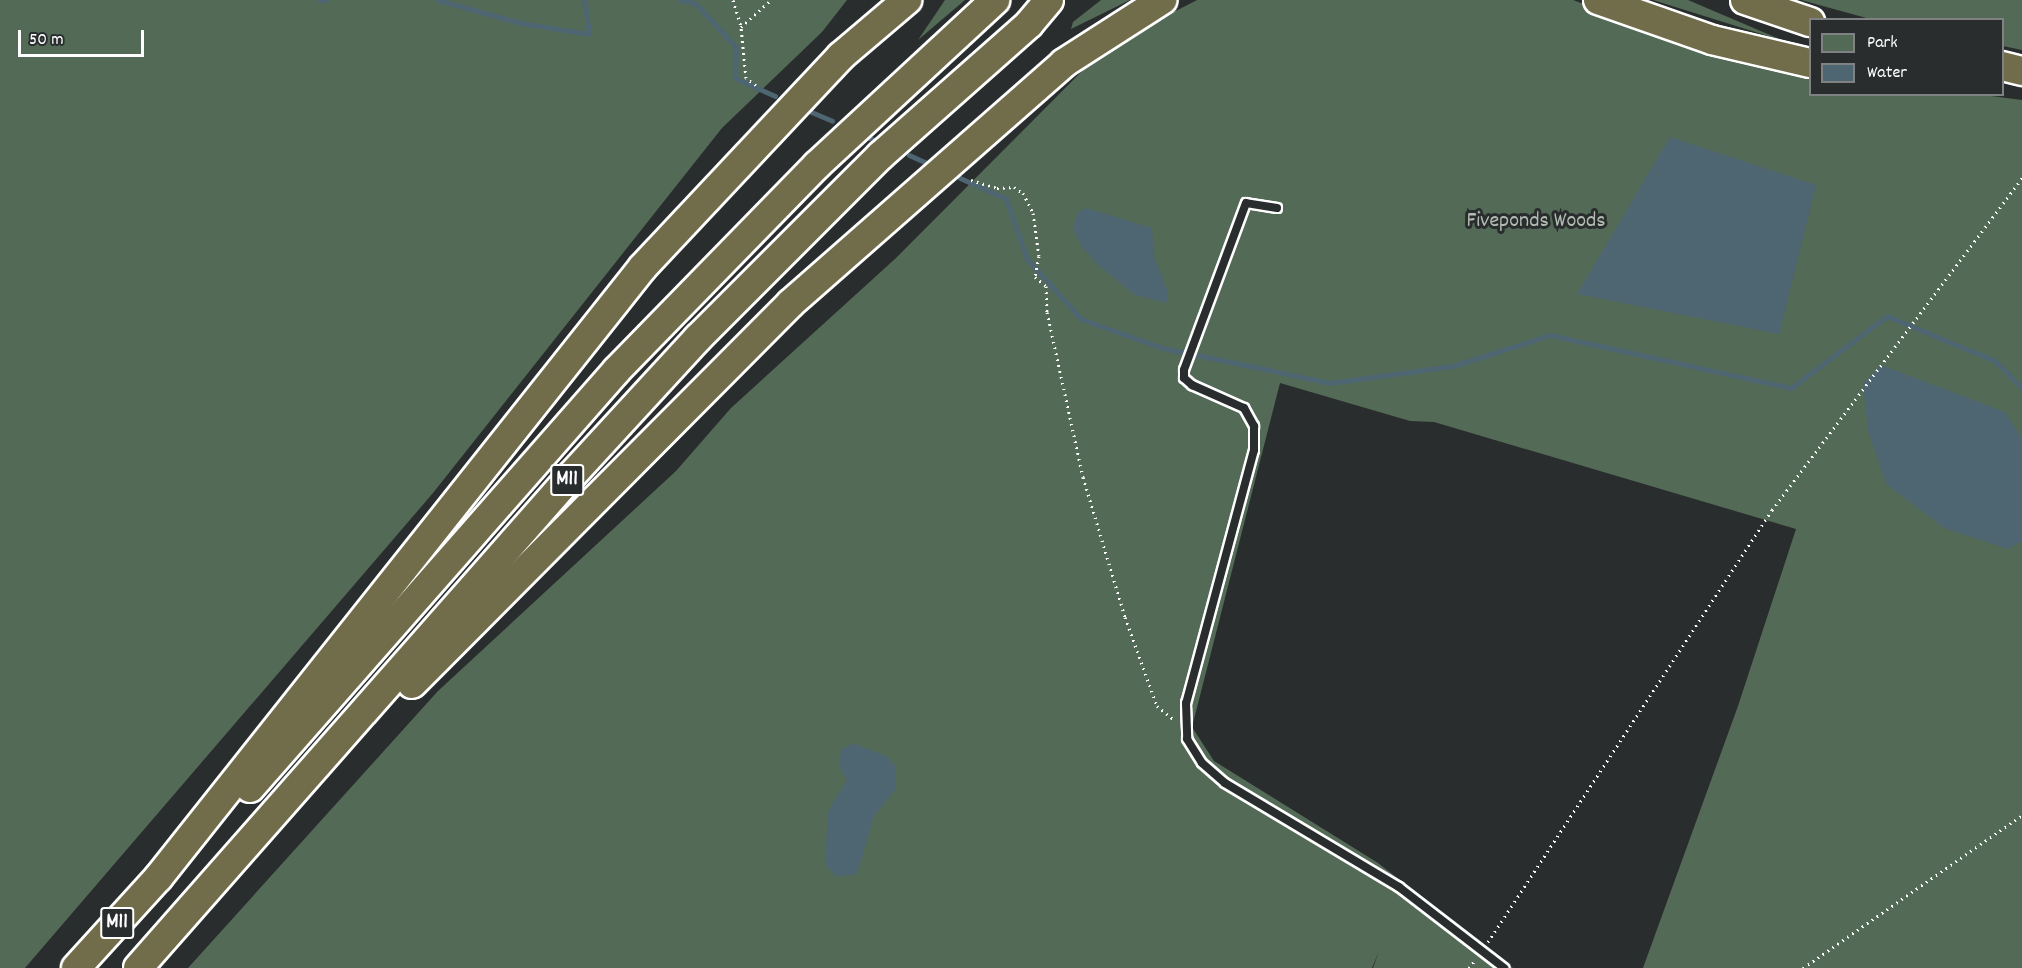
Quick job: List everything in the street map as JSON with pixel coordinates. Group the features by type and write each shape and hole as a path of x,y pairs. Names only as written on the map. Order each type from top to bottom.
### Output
{"highway":[{"path":"842,56 880,0"},
{"path":"159,878 603,314 688,217 842,56 907,0"},
{"name":"M11","path":"76,968 159,878 212,831 520,477 699,284 862,122 995,0"},
{"name":"M11","path":"138,968 572,475 698,338 880,156 1029,24 1049,0"},
{"path":"1029,24 1073,0"},
{"path":"215,881 791,303 1064,63 1162,0"},
{"path":"1598,0 1712,40 1809,63"},
{"path":"1745,0 1809,22"},
{"path":"2004,66 2022,71"},
{"path":"2004,86 2022,84"}],"lane":[{"path":"1277,208 1246,203 1187,362 1184,378 1192,385 1244,408 1254,426 1254,450 1186,702 1184,725 1192,750 1225,783 1399,887 1504,968"}],"path":[{"path":"732,0 741,27 746,78 756,85"},
{"path":"741,27 771,0"},
{"path":"1469,968 1772,510 2022,178"},
{"path":"971,180 997,188 1014,187 1023,193 1033,213 1039,256 1035,277 1046,286 1047,312 1083,477 1125,617 1157,706 1184,725"},
{"path":"1803,968 2022,815"}],"green space":[{"path":"0,0 847,0 822,32 722,128 433,493 25,968 0,968"},
{"path":"945,0 965,0 918,40"},
{"path":"1101,0 1130,0 1071,29 1073,22"},
{"name":"Fiveponds Woods","path":"1197,0 1573,0 1673,37 1809,71 1809,96 1991,96 2022,100 2022,968 1643,968 1738,706 1796,529 1434,422 1410,421 1280,383 1192,727 1214,761 1378,863 1513,968 1373,968 1379,951 1372,968 188,968 438,691 676,471 731,408 896,258 1106,47"},
{"path":"1653,0 1688,0 1784,41"},
{"path":"1801,0 2022,0 2022,50 2004,46 2004,18 1866,18"}],"water":[{"path":"1670,137 1816,185 1779,334 1577,294"},
{"path":"1086,208 1152,228 1154,257 1168,292 1167,303 1135,295 1098,265 1081,246 1073,228 1078,212"},
{"path":"1881,365 2005,412 2022,438 2022,541 2008,549 1944,528 1886,484 1868,431 1863,384"},
{"path":"853,743 886,756 896,767 895,790 874,816 857,874 837,877 825,865 828,811 847,780 839,766 841,750"}],"waterway":[{"path":"320,0 326,0"},
{"path":"438,0 521,23 589,34 584,0"},
{"path":"679,0 695,3 736,47 735,78 775,96"},
{"path":"809,111 832,121"},
{"path":"867,137 874,140"},
{"path":"909,155 925,162"},
{"path":"960,178 1006,199 1027,259 1081,319 1163,348 1330,383 1453,366 1550,335 1791,388 1887,316 1995,361 2022,388"}]}
